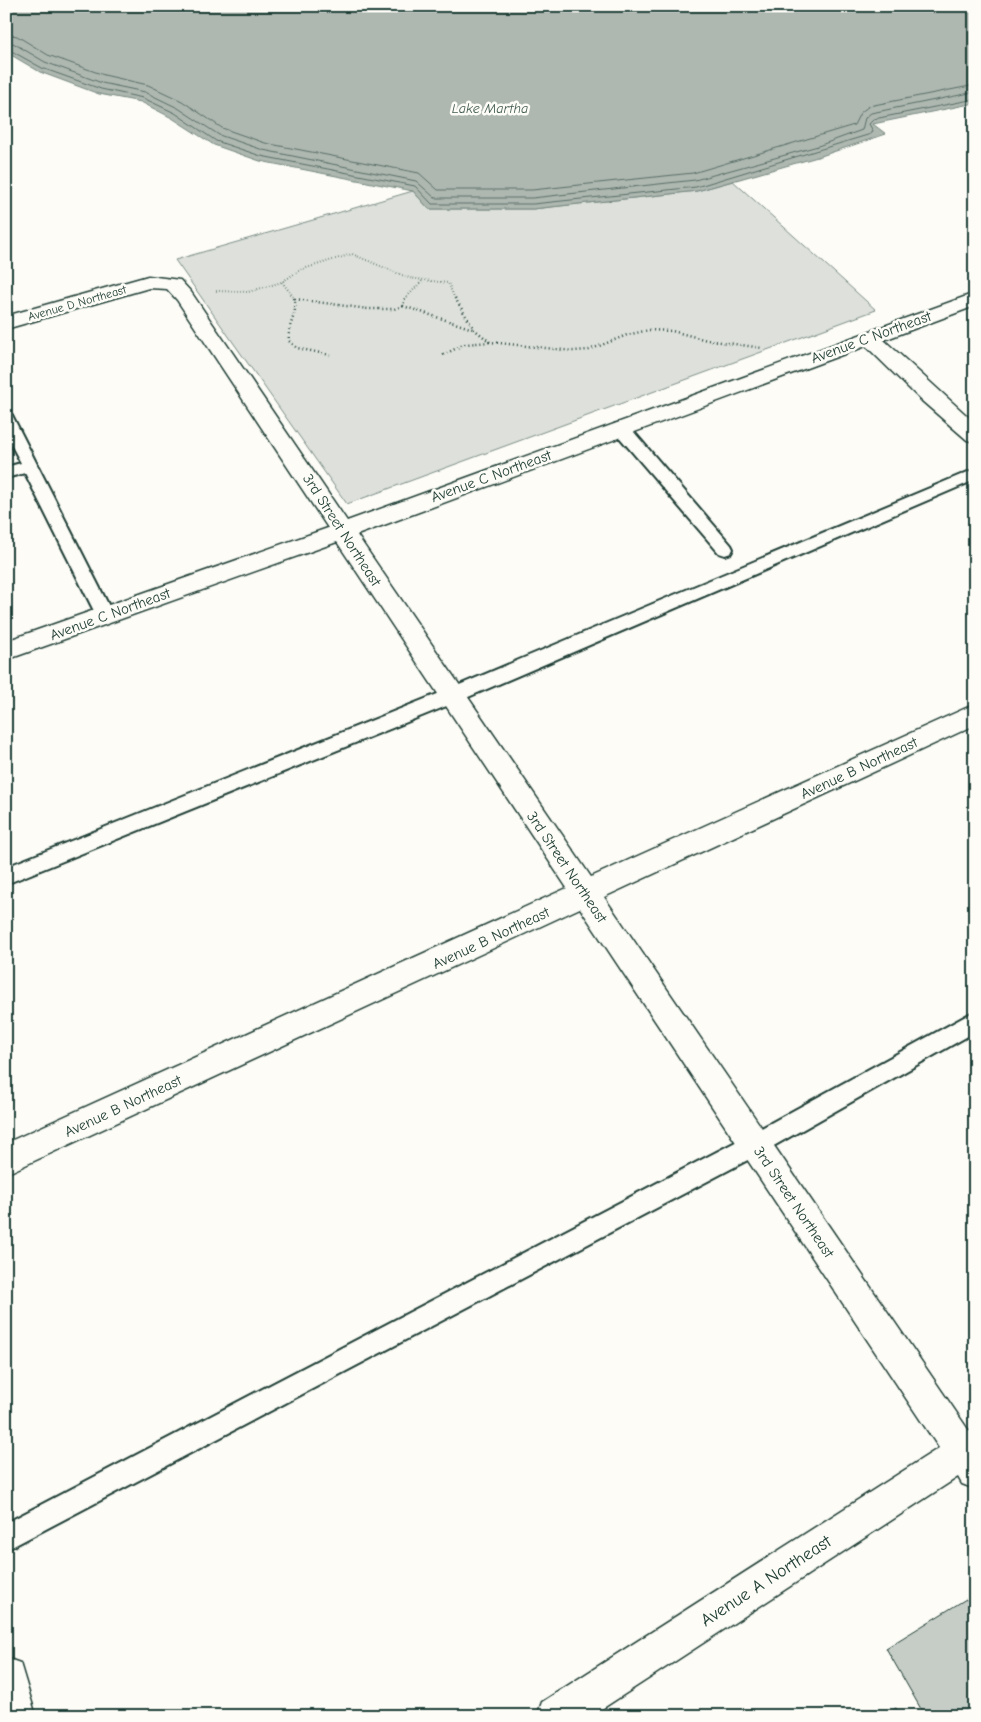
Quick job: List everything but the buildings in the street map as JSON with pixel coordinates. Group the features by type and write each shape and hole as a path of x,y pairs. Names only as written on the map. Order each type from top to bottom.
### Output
{"street":[{"name":"Avenue D Northeast","path":"6,324 148,282 173,284 178,289"},
{"name":"3rd Street Northeast","path":"178,289 343,531 754,1144 971,1457"},
{"name":"Avenue C Northeast","path":"6,651 343,531 975,299"},
{"path":"869,338 930,396 975,435"},
{"name":"Avenue B Northeast","path":"6,1159 975,714"},
{"name":"Avenue A Northeast","path":"556,1716 971,1457"},
{"path":"6,1677 17,1716"}],"lane":[{"path":"6,420 105,616"},
{"path":"621,428 725,549"},
{"path":"6,473 30,466"},
{"path":"6,876 452,696 725,582 975,474"},
{"path":"6,1537 754,1144 975,1022"}],"path":[{"path":"178,289 248,292 282,282 300,270 352,254 409,278 448,283 457,305 474,329 490,342"},
{"path":"403,306 405,298 423,280"},
{"path":"282,282 295,299 296,310 288,329 289,341 297,348 330,355"},
{"path":"295,299 390,312 403,306 474,329"},
{"path":"443,355 454,347 490,342 573,351 589,350 627,335 649,330 672,331 707,340 767,348"}],"shaded area":[{"path":"733,181 876,310 347,504 175,260 413,191 429,209 533,209 697,191"}],"water":[{"name":"Lake Martha","path":"6,6 975,6 975,103 873,124 886,134 821,156 697,191 533,209 429,209 413,191 260,161 214,145 172,118 141,102 99,94 40,72 6,52"}]}
